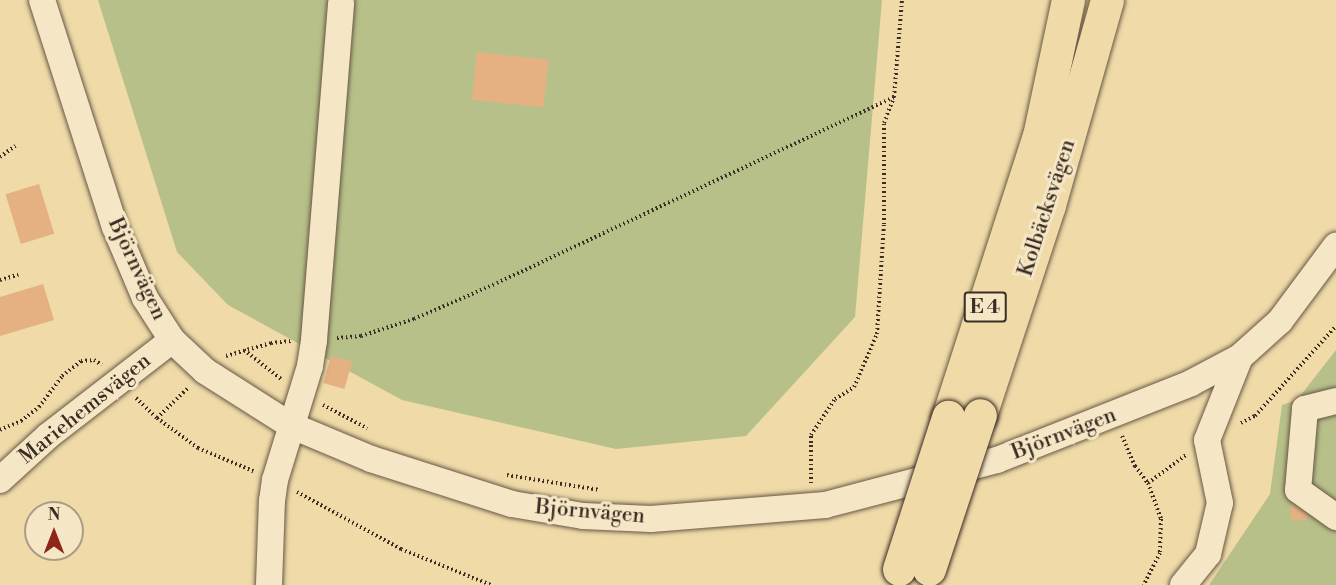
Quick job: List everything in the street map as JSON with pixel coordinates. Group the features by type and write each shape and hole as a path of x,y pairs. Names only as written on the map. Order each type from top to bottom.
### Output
{"highway":[{"name":"Kolbäcksvägen","path":"911,577 964,416 1039,136 1068,0"},
{"name":"Kolbäcksvägen","path":"964,416 1049,205 1107,0"}],"street":[{"name":"Björnvägen","path":"42,0 115,227 145,298 172,340 205,371 290,425 371,459 512,504 583,516 651,519 825,505 997,460 1191,383 1240,357 1280,321 1336,246"},
{"path":"269,585 275,480 290,425 310,366 314,340 340,3"},
{"name":"Mariehemsvägen","path":"0,480 48,436 127,388 172,340"},
{"path":"1183,585 1209,554 1220,503 1207,440 1240,357"},
{"path":"1336,401 1305,409 1298,490 1336,517"}],"path":[{"path":"800,485 811,484 811,435 835,399 854,387 877,334 884,224 884,123 894,97 902,0"},
{"path":"157,418 205,371 227,356 271,343 361,336 414,319 507,278 894,97"},
{"path":"0,157 15,146"},
{"path":"0,280 18,275"},
{"path":"243,350 301,393 378,432"},
{"path":"0,430 21,420 39,407 62,376 81,361 94,360 157,418 198,448 275,480 401,549 491,585"},
{"path":"496,473 602,490"},
{"path":"1144,585 1160,553 1161,519 1148,483"}],"green space":[{"path":"98,0 882,0 855,317 746,436 616,449 402,400 228,305 177,252"},
{"path":"1336,350 1336,585 1209,585 1270,494 1282,405 1297,400"}],"building":[{"path":"477,52 549,60 544,107 472,100"},
{"path":"39,184 54,234 21,244 6,194"},
{"path":"43,284 54,320 0,336 0,297"},
{"path":"331,356 352,362 344,389 323,383"},
{"path":"1291,505 1307,505 1307,520 1291,520"}]}
